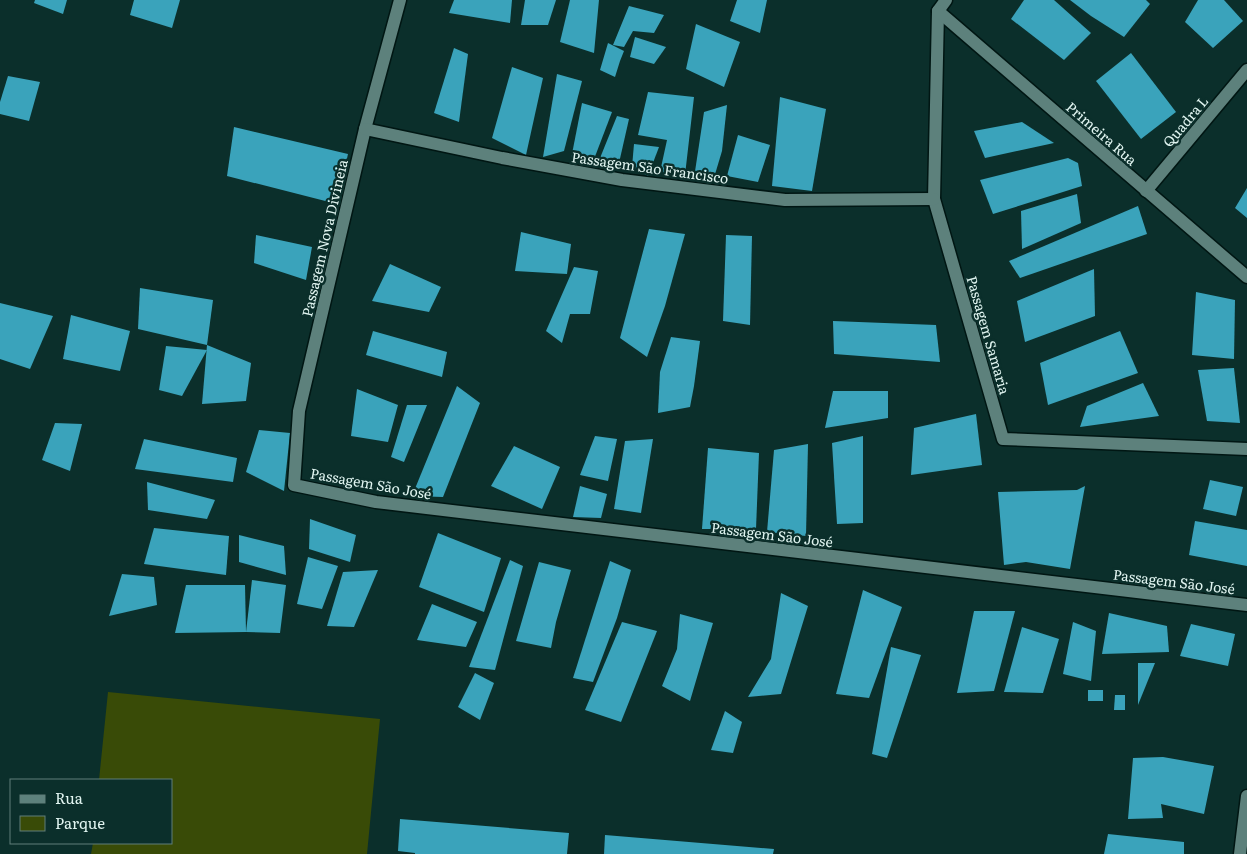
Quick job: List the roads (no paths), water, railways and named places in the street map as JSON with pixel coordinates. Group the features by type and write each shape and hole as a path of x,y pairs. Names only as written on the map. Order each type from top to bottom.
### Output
{"street":[{"name":"Passagem Nova Divineia","path":"294,485 299,411 364,128 400,0"},
{"path":"938,12 946,0"},
{"name":"Primeira Rua","path":"938,12 1247,277"},
{"name":"Passagem Samaria","path":"938,12 934,199 1003,439 1247,449"},
{"name":"Quadra L","path":"1146,191 1247,70"},
{"name":"Passagem São Francisco","path":"364,128 502,158 632,181 785,200 934,199"},
{"name":"Passagem São José","path":"294,485 376,502 1247,605"},
{"path":"1240,854 1247,796"}]}
